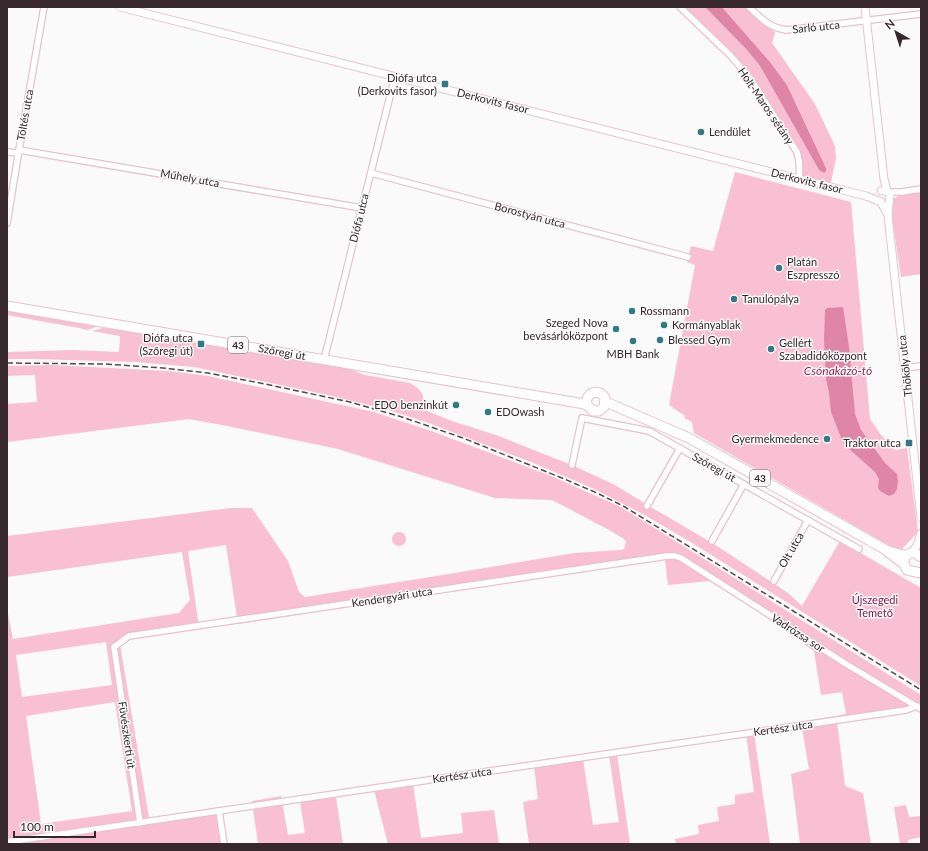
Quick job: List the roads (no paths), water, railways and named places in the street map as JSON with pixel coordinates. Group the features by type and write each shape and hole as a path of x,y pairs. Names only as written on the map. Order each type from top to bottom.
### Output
{"main road":[{"name":"Szőregi út","path":"7,306 556,399 587,401"},
{"name":"Szőregi út","path":"592,392 599,392 604,396 605,404 599,411 593,411 587,401 592,392"},
{"name":"Szőregi út","path":"605,404 667,427 689,438 886,550 914,556 910,571 919,570"}],"street":[{"name":"Töltés utca","path":"7,223 18,151 44,7"},
{"name":"Derkovits fasor","path":"120,7 866,196 880,201"},
{"name":"Holt-Maros sétány","path":"680,7 730,55 750,78 796,152 799,160 799,179"},
{"name":"Sarló utca","path":"749,7 768,24 773,27 786,30 921,14"},
{"path":"865,7 888,215"},
{"name":"Diófa utca","path":"324,360 395,76"},
{"name":"Műhely utca","path":"7,152 18,151 362,208"},
{"name":"Borostyán utca","path":"371,173 688,257"},
{"path":"866,196 902,192 921,188"},
{"path":"886,194 878,197 888,215"},
{"name":"Thököly utca","path":"888,215 905,368 918,462 921,518"},
{"path":"905,368 921,366"},
{"name":"Szőregi út","path":"572,464 582,418 649,431 859,549"},
{"path":"647,506 680,448"},
{"path":"712,541 744,484"},
{"name":"Olt utca","path":"774,581 808,520"},
{"path":"914,556 921,532"},
{"name":"Kendergyári utca","path":"114,647 129,636 675,556"},
{"name":"Vadrózsa sor","path":"675,556 919,708"},
{"name":"Füvészkerti út","path":"114,647 140,823"},
{"name":"Kertész utca","path":"7,842 919,708"},
{"path":"219,811 224,844"}],"water":[{"path":"705,7 722,7 770,62 787,85 826,168 824,173 819,170 760,66 747,50"},
{"name":"Csónakázó-tó","path":"843,307 849,347 855,414 861,430 885,463 897,474 897,489 894,494 889,496 880,491 878,488 879,479 875,472 847,447 842,440 831,412 826,379 824,339 825,310 827,308"}],"railway":[{"path":"7,363 106,364 208,373 350,402 402,417 463,438 562,478 625,507 921,690"}],"place":[{"name":"Diófa utca (Derkovits fasor)","path":"445,84"},
{"name":"Lendület","path":"701,132"},
{"name":"Platán Eszpresszó","path":"779,268"},
{"name":"Tanulópálya","path":"734,299"},
{"name":"Rossmann","path":"632,311"},
{"name":"Kormányablak","path":"664,325"},
{"name":"Szeged Nova bevásárlóközpont","path":"616,329"},
{"name":"Blessed Gym","path":"660,340"},
{"name":"MBH Bank","path":"633,341"},
{"name":"Diófa utca (Szőregi út)","path":"201,344"},
{"name":"Gellért Szabadidőközpont","path":"771,349"},
{"name":"EDO benzinkút","path":"456,405"},
{"name":"EDOwash","path":"488,412"},
{"name":"Gyermekmedence","path":"827,439"},
{"name":"Traktor utca","path":"909,443"}],"park label":[{"name":"Újszegedi Temető","path":"875,606"}]}
